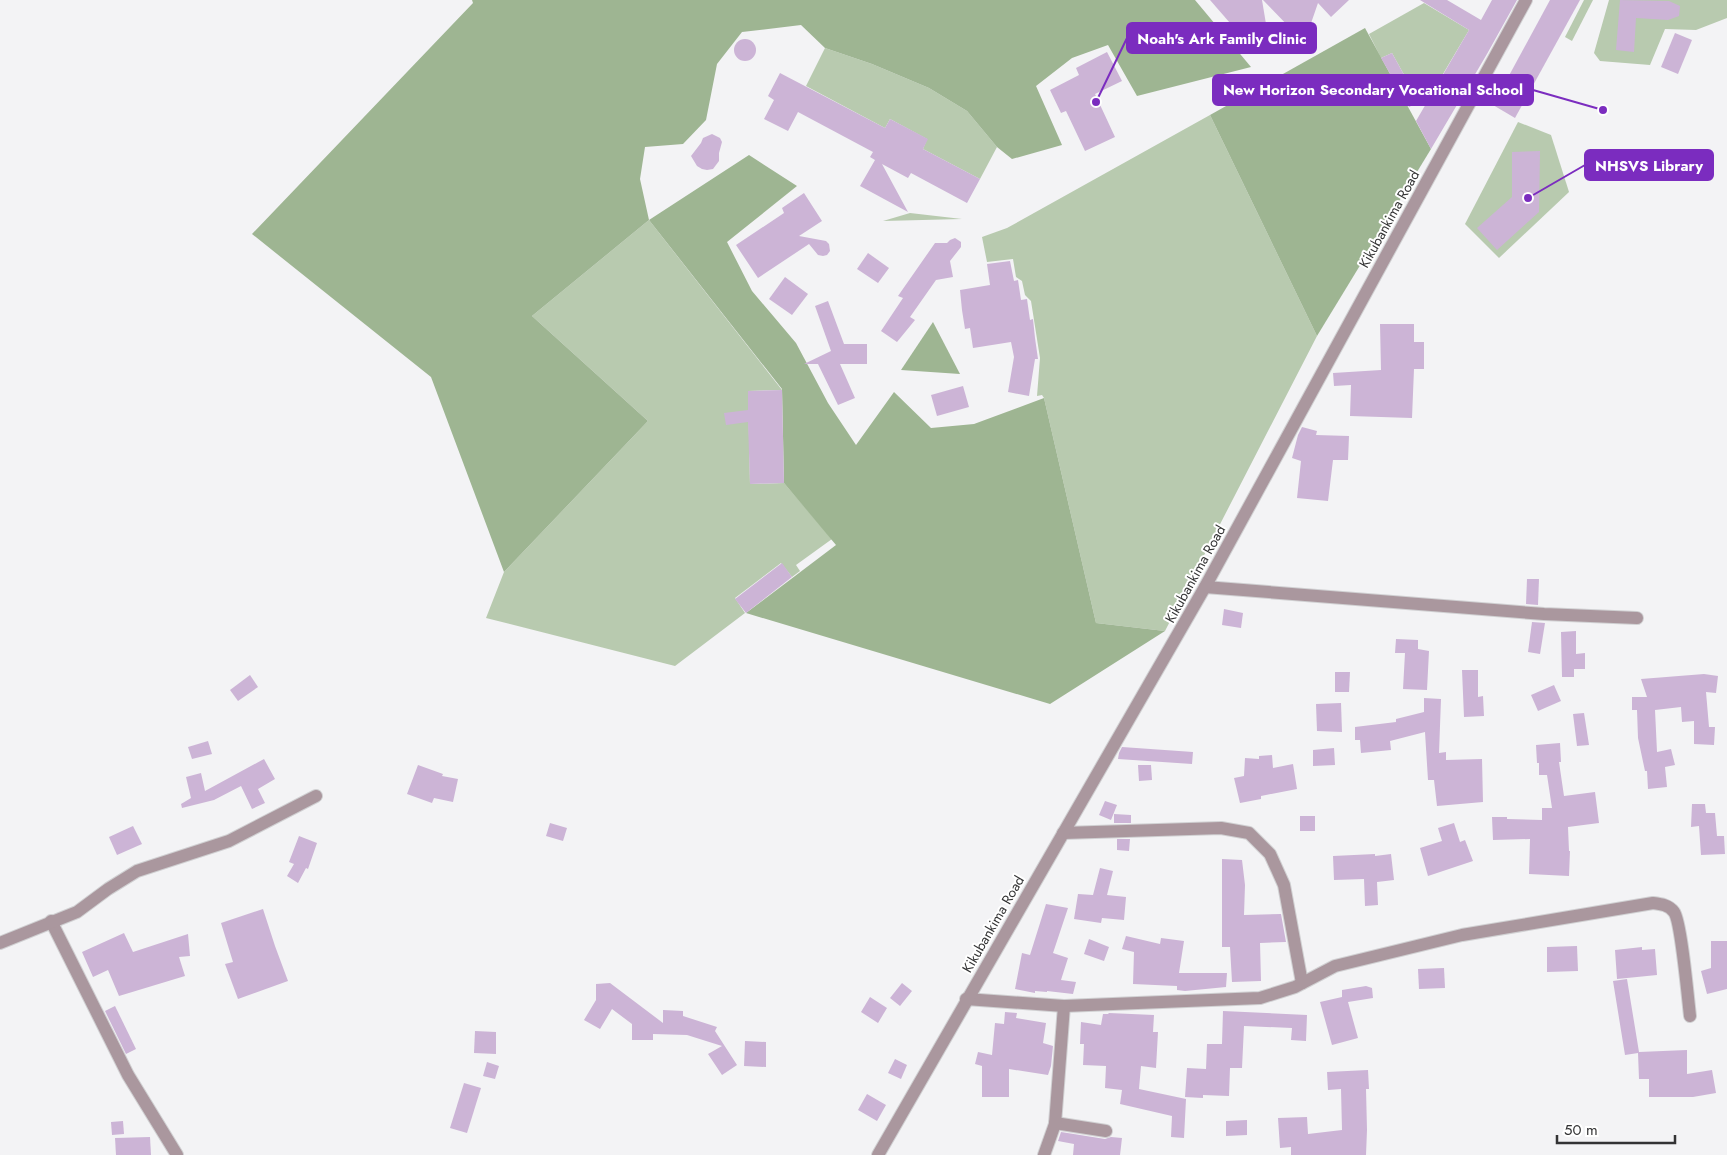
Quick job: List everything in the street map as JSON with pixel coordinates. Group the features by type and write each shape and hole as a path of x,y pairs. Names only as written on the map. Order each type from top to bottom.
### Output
{"street":[{"name":"Kikubankima Road","path":"878,1155 966,999 1205,587 1526,0"},
{"path":"1205,587 1544,614 1637,618"},
{"path":"0,943 77,912 108,888 137,871 229,841 316,796"},
{"path":"1063,834 1221,828 1249,833 1270,854 1284,885 1302,983"},
{"path":"966,999 1064,1006 1260,998 1302,983 1335,966 1462,935 1653,903 1667,905 1675,912 1679,928 1690,1016"},
{"path":"51,922 128,1075 177,1155"},
{"path":"1044,1155 1056,1123 1064,1006"},
{"path":"1056,1123 1106,1131"}],"green space":[{"path":"472,0 1195,0 1251,67 1137,96 1108,45 1072,58 1036,86 1062,145 1012,159 997,147 967,111 929,88 872,64 825,48 801,25 742,32 717,64 706,120 683,144 645,147 640,179 649,220 532,316 648,421 504,572 431,377 252,234 473,3"},
{"path":"1584,0 1593,0 1572,41 1565,37"},
{"path":"1609,0 1727,0 1727,18 1696,30 1665,29 1650,65 1600,61 1594,53"},
{"path":"1424,3 1469,30 1424,106 1418,100 1392,53 1381,58 1369,34"},
{"path":"1365,28 1431,149 1317,336 1210,115"},
{"path":"825,48 872,64 929,88 967,111 997,147 980,179 923,149 927,139 890,119 885,128 806,86"},
{"path":"1210,115 1317,336 1165,631 1096,623 1044,398 1042,395 1037,396 1040,358 1031,301 1025,295 1022,281 1016,277 1013,259 987,262 982,237 1007,228"},
{"path":"1518,122 1551,135 1569,192 1499,258 1465,224"},
{"path":"749,155 797,186 727,242 752,291 796,343 828,403 856,445 894,392 931,428 974,424 1044,398 1096,623 1165,631 1050,704 746,613 836,545 784,483 782,389 649,220"},
{"path":"910,213 962,219 883,221"},
{"path":"649,220 782,390 748,391 750,484 784,483 832,539 796,565 800,571 792,577 781,563 735,598 745,613 675,666 486,618 504,572 648,421 532,316"},
{"path":"933,322 960,374 901,370"}],"building":[{"path":"1210,0 1262,0 1268,36 1265,45 1257,48 1250,46"},
{"path":"1263,0 1349,0 1331,17 1318,3 1309,29 1294,32"},
{"path":"1420,0 1447,0 1481,20 1492,0 1517,0 1431,149 1416,121 1469,30"},
{"path":"1550,0 1580,0 1515,118 1493,105"},
{"path":"1620,0 1669,1 1680,6 1679,16 1668,20 1636,18 1634,52 1616,50"},
{"path":"1675,33 1692,40 1678,74 1661,67"},
{"path":"745,39 753,42 756,50 753,58 745,61 737,58 734,50 737,42"},
{"path":"1107,52 1122,81 1095,94 1115,137 1085,151 1066,111 1061,113 1050,90 1079,75 1076,68"},
{"path":"1392,53 1419,102 1409,107 1381,58"},
{"path":"780,73 885,128 890,119 928,139 923,149 980,179 967,203 911,173 908,178 882,164 908,212 860,186 875,160 870,157 873,152 798,112 788,131 764,119 774,100 768,96"},
{"path":"712,134 720,138 722,142 719,161 713,169 702,169 697,166 691,156 703,138"},
{"path":"1540,151 1539,212 1497,250 1477,228 1512,197 1512,152"},
{"path":"804,193 822,221 799,236 826,241 829,244 830,251 827,255 818,255 809,244 758,278 736,245 784,213 782,208"},
{"path":"955,238 961,242 961,247 950,261 953,277 936,280 910,317 915,320 897,342 881,331 903,298 898,296 935,243 947,243"},
{"path":"868,253 889,268 878,283 857,269"},
{"path":"1010,261 1014,281 1018,280 1021,300 1027,299 1030,320 1033,319 1038,359 1035,359 1029,396 1008,392 1014,357 1011,342 973,348 970,328 965,329 962,310 960,290 990,285 987,264"},
{"path":"785,277 808,294 792,315 769,299"},
{"path":"828,301 844,344 867,344 867,364 840,364 855,398 838,405 818,364 804,364 831,351 815,306"},
{"path":"1380,324 1414,324 1414,342 1424,342 1424,369 1414,369 1412,418 1350,416 1351,385 1334,386 1333,373 1381,370"},
{"path":"963,386 969,407 937,416 931,395"},
{"path":"782,390 784,483 750,484 748,422 726,425 724,413 748,410 748,391"},
{"path":"1302,427 1317,431 1316,435 1349,436 1348,460 1333,460 1328,501 1297,498 1301,461 1292,458"},
{"path":"782,563 792,577 746,613 735,599"},
{"path":"1527,579 1539,579 1538,605 1526,604"},
{"path":"1224,609 1243,613 1241,628 1222,625"},
{"path":"1532,622 1545,623 1540,654 1528,652"},
{"path":"1576,631 1576,654 1585,653 1585,669 1574,669 1574,677 1562,677 1561,632"},
{"path":"1396,639 1418,640 1418,649 1429,651 1427,690 1403,689 1405,653 1395,653"},
{"path":"1462,670 1478,670 1478,697 1483,696 1484,716 1464,717"},
{"path":"1335,672 1350,672 1349,692 1335,692"},
{"path":"1704,674 1718,676 1716,693 1706,692 1709,727 1715,727 1714,745 1694,744 1694,721 1682,722 1681,707 1655,710 1657,752 1671,749 1675,765 1665,767 1667,787 1648,789 1647,771 1645,771 1638,738 1637,710 1632,710 1632,697 1647,697 1641,679"},
{"path":"250,675 258,687 238,701 230,690"},
{"path":"1554,685 1561,701 1538,711 1531,695"},
{"path":"1424,698 1441,699 1439,753 1446,752 1446,760 1482,759 1483,802 1437,806 1434,780 1428,780 1425,732 1390,741 1391,750 1361,753 1360,740 1355,740 1355,727 1396,722 1396,719 1424,712"},
{"path":"1341,703 1342,732 1317,731 1316,704"},
{"path":"1584,713 1589,745 1577,746 1573,714"},
{"path":"208,741 212,754 192,759 188,747"},
{"path":"1560,743 1561,762 1559,762 1564,796 1595,792 1599,823 1568,827 1570,851 1569,876 1529,874 1530,839 1493,840 1492,817 1542,820 1542,808 1552,808 1547,775 1539,775 1536,745"},
{"path":"1122,747 1193,752 1192,764 1118,759"},
{"path":"1334,748 1335,765 1313,766 1313,750"},
{"path":"1272,755 1273,768 1293,764 1297,789 1261,796 1261,799 1240,803 1234,778 1244,776 1245,758 1259,759 1259,756"},
{"path":"264,759 275,779 258,789 265,803 252,809 241,786 214,800 182,808 181,804 191,798 186,777 201,773 205,791"},
{"path":"418,765 443,774 442,776 458,779 453,802 434,798 432,803 407,794"},
{"path":"1138,765 1151,765 1152,780 1139,781"},
{"path":"1105,801 1117,805 1111,820 1099,815"},
{"path":"1692,804 1705,804 1706,813 1715,813 1717,836 1724,836 1725,854 1701,855 1699,826 1691,827"},
{"path":"1114,814 1131,815 1131,823 1114,823"},
{"path":"1300,816 1315,816 1315,831 1300,831"},
{"path":"550,823 567,828 563,841 546,836"},
{"path":"1454,823 1460,842 1465,840 1473,861 1428,876 1420,848 1442,841 1438,828"},
{"path":"133,826 142,844 117,855 109,837"},
{"path":"299,836 317,843 308,869 306,868 298,883 287,876 294,864 289,862"},
{"path":"1117,839 1130,839 1129,851 1117,850"},
{"path":"1375,854 1375,856 1391,854 1394,880 1377,882 1378,905 1365,906 1364,879 1334,880 1333,856"},
{"path":"1222,859 1242,860 1245,885 1244,915 1281,914 1286,942 1260,943 1261,981 1232,982 1230,947 1222,947"},
{"path":"1100,868 1113,871 1107,895 1126,897 1124,920 1102,918 1101,923 1074,919 1078,894 1093,895"},
{"path":"1046,904 1068,908 1053,953 1068,958 1061,980 1076,982 1073,994 1047,991 1035,991 1035,993 1015,989 1022,953 1030,955"},
{"path":"263,909 288,981 238,999 225,964 233,962 221,923"},
{"path":"124,933 133,952 188,934 190,956 179,957 185,976 119,996 108,970 93,977 82,952"},
{"path":"1126,936 1160,944 1161,938 1184,941 1179,973 1227,973 1226,987 1185,991 1177,990 1177,986 1133,984 1134,952 1122,949"},
{"path":"1089,939 1109,947 1104,961 1084,954"},
{"path":"1711,941 1727,941 1727,989 1707,994 1701,971 1711,968"},
{"path":"1577,946 1578,971 1547,972 1547,947"},
{"path":"1642,947 1642,950 1655,949 1657,975 1617,979 1615,950"},
{"path":"1444,968 1445,988 1419,989 1418,969"},
{"path":"1627,979 1639,1052 1687,1050 1687,1074 1712,1070 1716,1093 1693,1097 1649,1097 1649,1079 1639,1079 1638,1053 1625,1055 1613,981"},
{"path":"610,983 663,1023 663,1010 683,1011 683,1016 717,1027 715,1031 737,1065 722,1075 708,1054 722,1046 687,1035 653,1034 653,1040 632,1040 632,1024 612,1009 600,1029 584,1020 596,1000 596,984"},
{"path":"902,983 912,991 900,1006 890,998"},
{"path":"1366,986 1372,988 1373,998 1348,1002 1358,1038 1332,1045 1320,1002 1342,997 1342,990"},
{"path":"870,997 887,1008 878,1023 861,1012"},
{"path":"115,1006 136,1049 126,1054 105,1011"},
{"path":"1223,1011 1307,1015 1306,1041 1291,1040 1292,1028 1244,1026 1242,1068 1230,1068 1229,1096 1203,1095 1203,1098 1185,1097 1187,1068 1206,1069 1207,1044 1222,1044"},
{"path":"1005,1012 1017,1013 1016,1018 1046,1023 1043,1043 1053,1046 1051,1066 1048,1075 1009,1069 1009,1097 982,1097 982,1066 975,1064 978,1052 992,1055 995,1023 1004,1024"},
{"path":"1103,1014 1154,1015 1153,1032 1158,1032 1156,1068 1141,1066 1139,1089 1186,1099 1184,1138 1171,1137 1172,1116 1120,1104 1122,1090 1105,1088 1106,1066 1083,1065 1084,1044 1080,1044 1081,1022 1101,1025"},
{"path":"475,1031 496,1032 496,1054 474,1053"},
{"path":"745,1041 766,1042 766,1067 744,1066"},
{"path":"895,1059 907,1065 901,1079 888,1073"},
{"path":"487,1062 499,1066 495,1079 483,1076"},
{"path":"1368,1070 1369,1089 1366,1089 1366,1155 1291,1155 1291,1147 1280,1148 1278,1118 1307,1117 1308,1134 1342,1130 1341,1089 1328,1090 1327,1072"},
{"path":"464,1083 481,1088 467,1133 450,1128"},
{"path":"867,1094 886,1105 877,1121 858,1110"},
{"path":"1247,1120 1247,1135 1226,1136 1226,1121"},
{"path":"123,1121 124,1134 112,1135 111,1122"},
{"path":"1061,1132 1105,1139 1111,1137 1122,1138 1120,1155 1073,1155 1074,1144 1058,1141"},
{"path":"150,1137 151,1155 116,1155 115,1138"}],"place":[{"name":"Noah's Ark Family Clinic","path":"1096,102"},
{"name":"New Horizon Secondary Vocational School","path":"1603,110"},
{"name":"NHSVS Library","path":"1528,198"}]}
